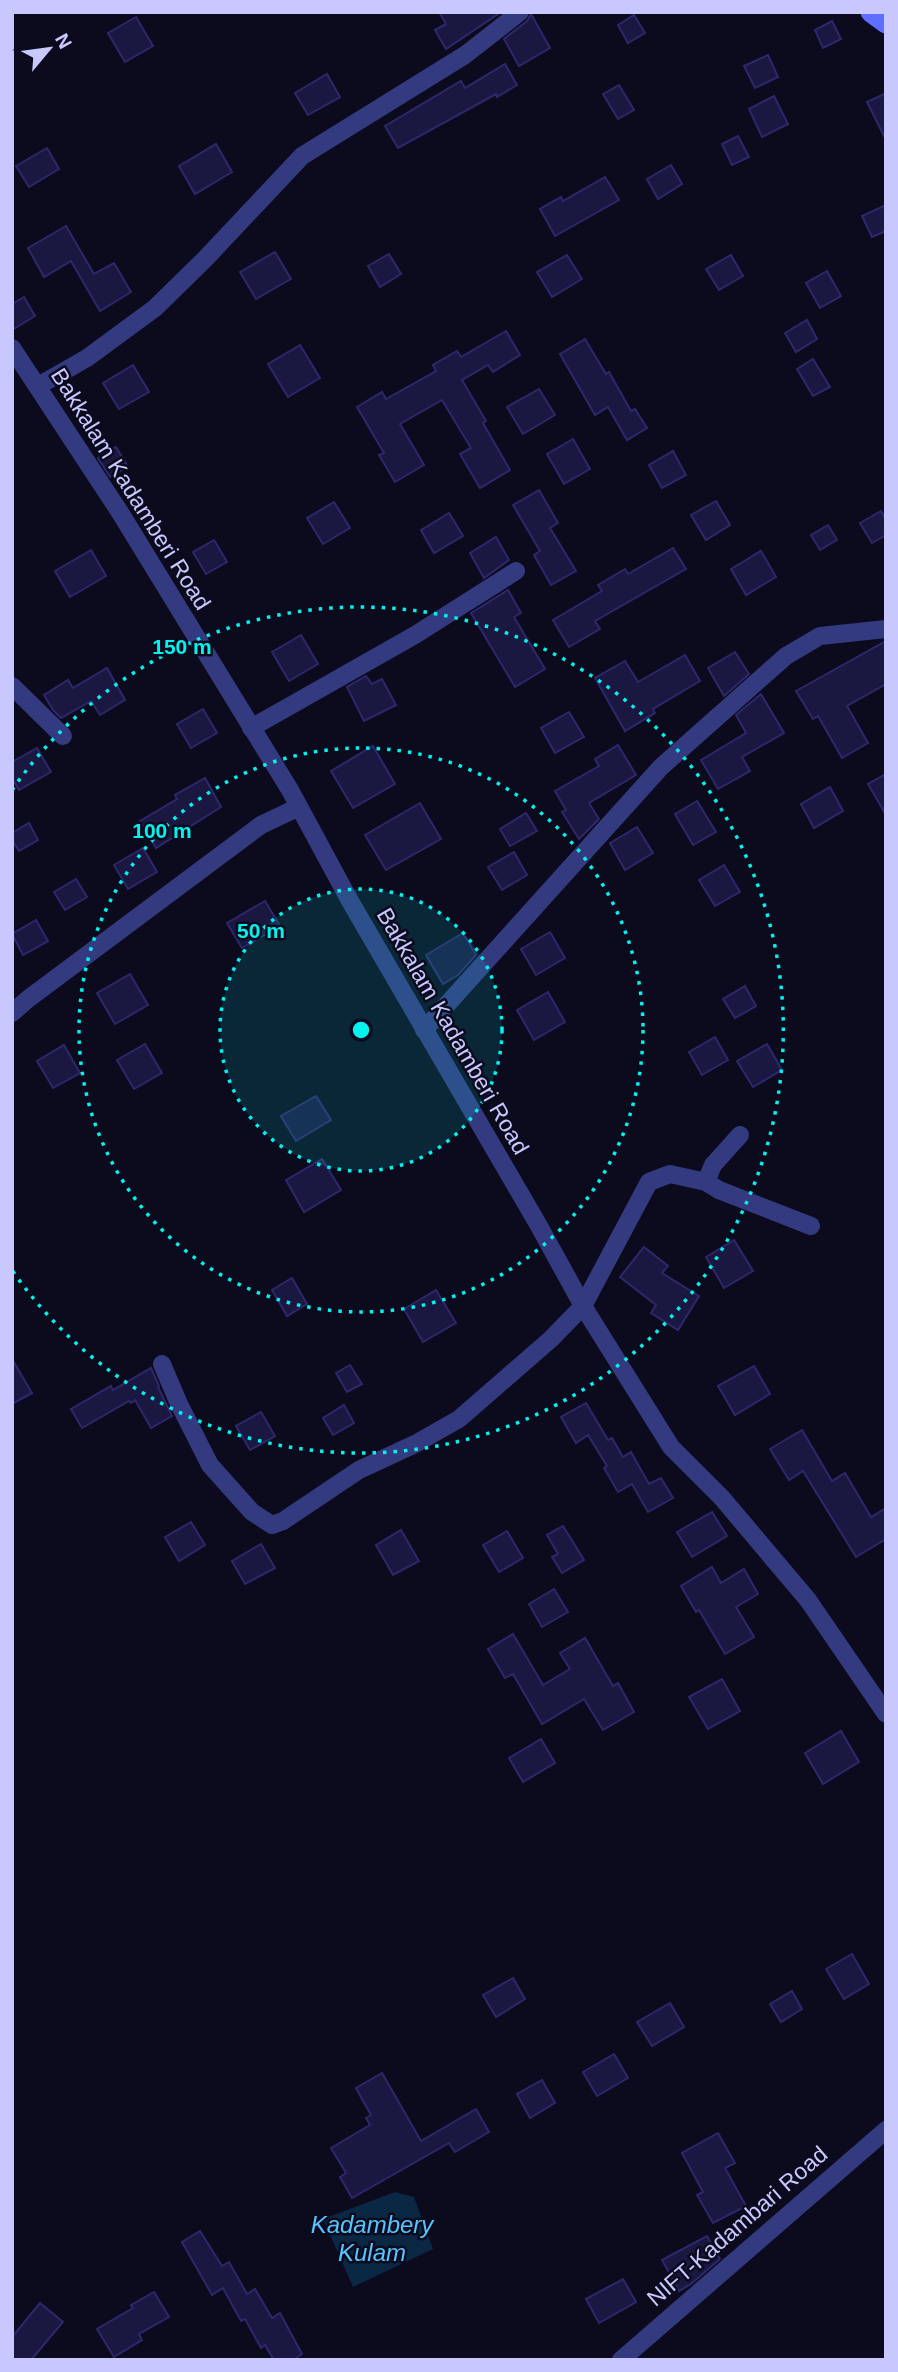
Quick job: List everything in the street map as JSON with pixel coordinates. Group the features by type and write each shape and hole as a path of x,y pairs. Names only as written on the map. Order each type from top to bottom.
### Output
{"street":[{"path":"38,386 87,358 155,308 302,156 465,55 520,12"},
{"path":"871,12 886,23"},
{"name":"Bakkalam Kadamberi Road","path":"12,348 121,514 299,807 583,1307 671,1447 722,1498 808,1600 886,1714"},
{"path":"251,728 415,635 516,571"},
{"path":"424,1030 661,767 786,656 821,636 886,629"},
{"path":"12,686 63,736"},
{"path":"12,1013 261,825 299,807"},
{"path":"706,1182 713,1165 740,1135"},
{"path":"162,1364 178,1404 210,1465 252,1512 272,1525 283,1521 359,1470 415,1444 459,1419 551,1339 583,1307 649,1182 670,1174 706,1182 811,1226"},
{"name":"NIFT-Kadambari Road","path":"621,2360 886,2130"}],"water":[{"name":"Kadambery Kulam","path":"395,2192 414,2197 433,2249 353,2287 323,2219"}],"building":[{"path":"439,12 501,12 446,49 435,30 446,24"},
{"path":"531,14 550,48 519,66 504,39 527,21"},
{"path":"634,15 645,33 628,43 618,25"},
{"path":"136,17 153,46 125,62 108,33"},
{"path":"832,21 841,39 823,48 815,30"},
{"path":"768,55 778,77 755,88 744,66"},
{"path":"505,64 517,85 398,148 385,126 461,81 465,88"},
{"path":"327,74 340,97 308,115 295,93"},
{"path":"619,85 634,110 618,119 603,94"},
{"path":"886,93 886,140 867,102"},
{"path":"774,96 788,124 762,137 749,109"},
{"path":"738,136 749,157 732,165 722,144"},
{"path":"216,144 232,172 195,194 179,166"},
{"path":"47,148 59,169 29,187 16,166"},
{"path":"671,165 682,184 658,199 647,179"},
{"path":"605,177 619,200 555,236 540,209 561,197 563,201"},
{"path":"886,205 886,231 872,237 862,216"},
{"path":"66,226 94,274 114,263 131,292 100,311 71,261 44,277 28,248"},
{"path":"275,252 291,279 256,299 240,272"},
{"path":"389,254 401,274 380,287 368,266"},
{"path":"567,255 582,279 552,297 537,272"},
{"path":"731,255 743,276 719,290 706,269"},
{"path":"827,271 841,296 820,308 806,283"},
{"path":"24,297 35,316 12,330 12,304"},
{"path":"807,320 817,339 796,352 785,333"},
{"path":"506,331 520,355 493,372 488,365 462,380 510,470 480,488 460,454 471,448 442,400 400,424 424,465 395,482 379,455 384,453 357,407 382,392 386,399 436,371 433,365 457,351 461,357"},
{"path":"585,339 606,374 609,372 631,411 635,409 647,428 627,440 608,407 595,415 560,354"},
{"path":"300,345 320,378 288,397 268,364"},
{"path":"813,359 830,387 813,396 797,369"},
{"path":"133,365 149,392 119,409 103,383"},
{"path":"539,389 555,415 523,434 507,407"},
{"path":"573,439 590,469 564,484 547,454"},
{"path":"116,447 128,467 110,477 98,458"},
{"path":"673,451 686,475 662,488 649,465"},
{"path":"539,490 558,523 550,528 576,571 551,585 534,555 540,551 513,505"},
{"path":"716,501 730,525 706,540 691,515"},
{"path":"334,502 350,528 323,544 307,518"},
{"path":"881,511 886,520 886,535 872,543 860,523"},
{"path":"449,513 463,536 434,553 421,530"},
{"path":"828,525 837,540 820,550 811,535"},
{"path":"496,537 509,560 484,578 470,553"},
{"path":"214,540 227,562 206,574 193,552"},
{"path":"673,548 686,569 595,621 600,629 569,647 553,620 602,591 598,585 625,569 628,574"},
{"path":"91,550 106,576 70,597 55,571"},
{"path":"761,551 776,577 746,595 731,569"},
{"path":"508,590 521,613 514,617 545,669 515,687 471,613"},
{"path":"301,635 318,664 289,681 272,652"},
{"path":"886,641 886,684 847,706 868,743 842,758 818,716 813,719 796,691"},
{"path":"735,652 749,674 724,696 708,668"},
{"path":"685,655 700,681 653,709 655,713 625,731 595,678 625,661 638,682"},
{"path":"107,668 125,700 100,715 91,701 61,718 44,695 68,680 73,688"},
{"path":"366,676 372,684 382,679 396,705 364,721 347,687"},
{"path":"761,694 784,733 742,757 750,771 718,789 701,760 746,733 736,715"},
{"path":"203,709 217,733 191,748 177,724"},
{"path":"569,712 584,737 555,753 541,728"},
{"path":"618,745 636,775 589,803 599,819 579,839 562,812 566,810 555,791 599,766 595,759"},
{"path":"373,746 395,784 353,808 331,771"},
{"path":"37,748 51,772 19,790 12,778 12,762"},
{"path":"886,774 886,815 868,784"},
{"path":"205,778 221,807 156,848 140,821 177,799 175,795"},
{"path":"830,787 843,811 814,828 801,804"},
{"path":"697,801 716,832 693,845 675,814"},
{"path":"420,803 441,839 386,870 365,835"},
{"path":"526,813 537,831 510,846 500,829"},
{"path":"29,823 38,840 19,851 12,840 12,833"},
{"path":"637,827 653,853 625,870 610,843"},
{"path":"143,848 157,872 128,889 114,865"},
{"path":"514,852 527,875 502,890 488,867"},
{"path":"724,865 740,892 715,906 699,880"},
{"path":"76,879 87,897 65,910 54,892"},
{"path":"265,901 280,926 242,948 227,923"},
{"path":"36,920 48,941 23,955 12,934"},
{"path":"550,932 565,958 536,975 521,949"},
{"path":"463,933 476,955 458,975 443,984 426,955"},
{"path":"130,974 148,1005 115,1024 97,993"},
{"path":"745,986 756,1006 735,1018 723,999"},
{"path":"548,992 565,1022 534,1040 517,1010"},
{"path":"715,1037 728,1060 702,1075 689,1052"},
{"path":"145,1044 162,1073 134,1089 117,1060"},
{"path":"767,1044 782,1070 753,1087 737,1061"},
{"path":"64,1045 80,1073 53,1088 37,1061"},
{"path":"316,1096 331,1120 296,1141 281,1116"},
{"path":"322,1159 341,1190 304,1212 286,1180"},
{"path":"734,1240 753,1271 724,1288 706,1257"},
{"path":"644,1247 668,1266 662,1273 699,1296 678,1330 651,1313 656,1305 620,1277"},
{"path":"292,1278 307,1304 287,1316 272,1290"},
{"path":"436,1290 456,1323 423,1342 404,1309"},
{"path":"12,1359 32,1393 12,1404"},
{"path":"350,1365 362,1384 347,1392 336,1373"},
{"path":"754,1366 770,1394 735,1415 718,1386"},
{"path":"151,1368 172,1416 151,1428 135,1400 82,1428 71,1409 111,1386 113,1390"},
{"path":"586,1403 608,1440 612,1438 623,1457 631,1452 649,1484 661,1478 673,1498 648,1512 632,1484 618,1492 604,1468 607,1466 588,1435 576,1443 561,1417"},
{"path":"344,1405 354,1423 333,1435 323,1418"},
{"path":"261,1412 275,1436 250,1450 236,1426"},
{"path":"802,1430 832,1481 845,1473 871,1517 886,1508 886,1539 856,1557 803,1471 789,1480 770,1449"},
{"path":"712,1512 727,1536 692,1557 677,1532"},
{"path":"191,1522 205,1545 179,1561 165,1537"},
{"path":"563,1526 584,1560 562,1573 552,1557 558,1554 547,1535"},
{"path":"401,1530 419,1561 393,1575 376,1545"},
{"path":"507,1531 523,1558 499,1572 483,1545"},
{"path":"261,1544 275,1568 245,1584 232,1561"},
{"path":"712,1567 721,1583 744,1569 758,1594 736,1607 754,1637 725,1654 681,1586"},
{"path":"554,1589 568,1612 542,1627 529,1604"},
{"path":"513,1634 543,1685 570,1669 560,1653 585,1638 613,1686 618,1683 634,1712 603,1730 584,1699 542,1724 513,1674 505,1678 488,1649"},
{"path":"722,1679 740,1711 708,1729 689,1697"},
{"path":"841,1731 859,1762 823,1784 805,1753"},
{"path":"541,1739 555,1763 523,1782 509,1758"},
{"path":"852,1954 869,1984 844,1999 826,1969"},
{"path":"513,1978 525,1999 496,2017 483,1995"},
{"path":"792,1991 802,2009 781,2022 770,2004"},
{"path":"670,2003 684,2027 652,2046 637,2022"},
{"path":"614,2054 628,2078 597,2096 583,2072"},
{"path":"382,2073 421,2141 476,2109 489,2132 455,2152 449,2143 352,2198 340,2177 346,2173 331,2148 370,2125 366,2118 371,2115 356,2088"},
{"path":"542,2080 555,2103 530,2118 517,2094"},
{"path":"718,2133 735,2163 725,2168 746,2206 713,2223 697,2195 703,2192 682,2153"},
{"path":"200,2231 222,2266 229,2262 247,2294 255,2289 272,2318 280,2313 302,2354 293,2360 274,2360 265,2345 261,2348 245,2319 241,2321 223,2288 212,2295 182,2242"},
{"path":"707,2236 720,2259 679,2291 662,2260"},
{"path":"623,2279 636,2302 599,2323 586,2299"},
{"path":"154,2292 169,2317 139,2334 142,2340 114,2357 97,2329"},
{"path":"40,2303 63,2322 31,2360 12,2360 12,2337"}]}
